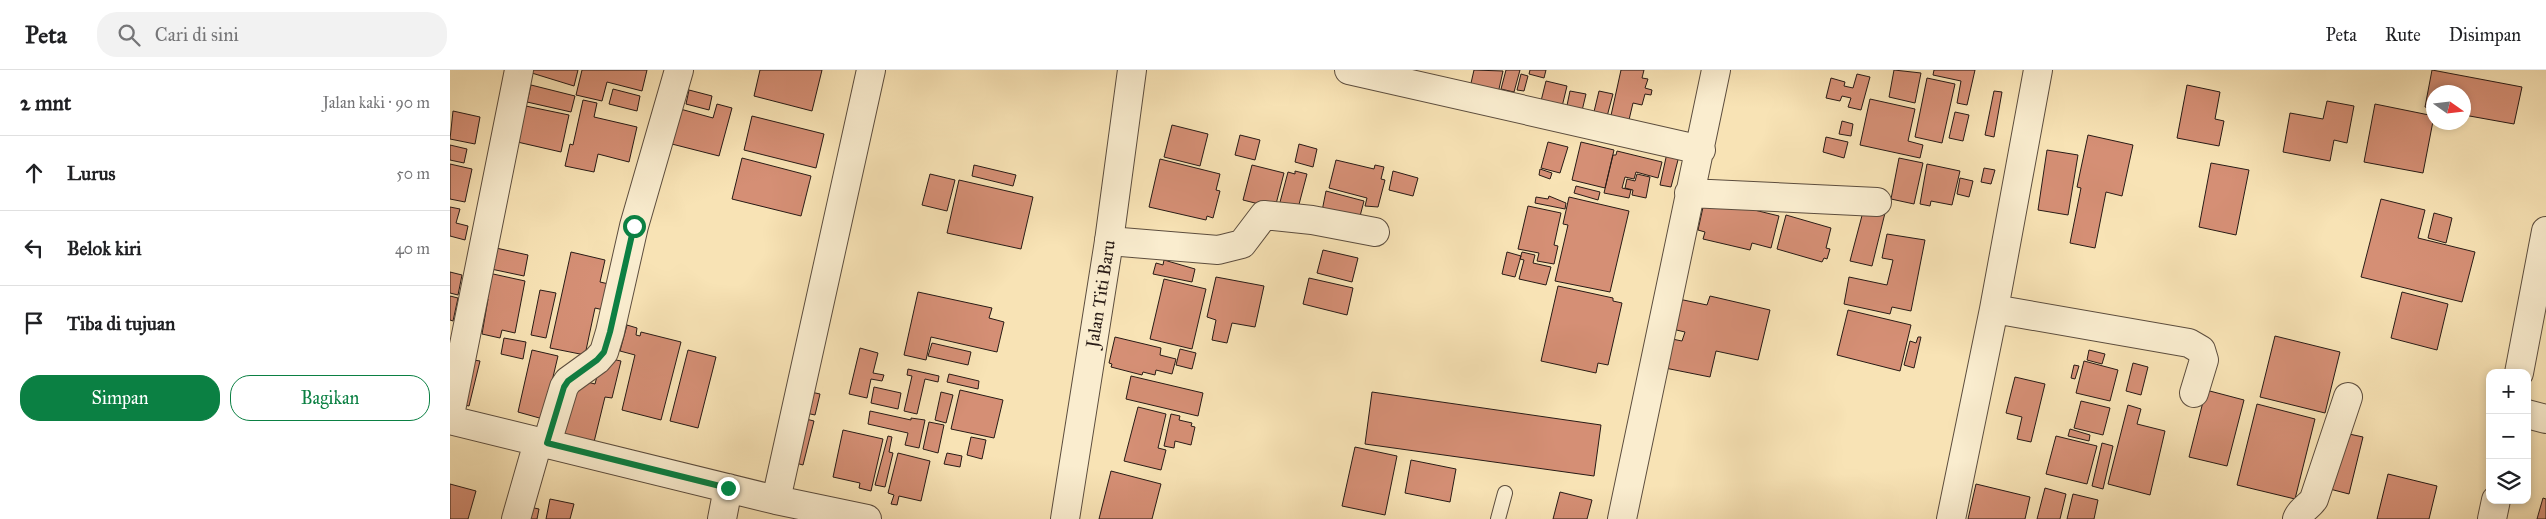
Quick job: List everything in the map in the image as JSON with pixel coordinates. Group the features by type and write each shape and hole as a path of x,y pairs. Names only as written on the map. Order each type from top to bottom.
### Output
{"street":[{"path":"450,414 519,70"},
{"path":"516,519 564,387 568,381 597,360 604,352 634,226 679,70"},
{"path":"776,500 871,70"},
{"name":"Jalan Titi Baru","path":"1065,519 1109,241 1132,70"},
{"path":"1349,70 1701,150"},
{"path":"1622,519 1689,194 1701,150 1716,70"},
{"path":"1951,519 1994,309 2038,70"},
{"path":"1689,194 1877,202"},
{"path":"1109,241 1218,250 1242,244 1264,215 1312,220 1375,232"},
{"path":"2520,369 2546,231"},
{"path":"1994,309 2188,343 2201,350 2204,360 2194,393"},
{"path":"2297,519 2299,513 2310,505 2314,499 2348,397"},
{"path":"2531,415 2546,419"},
{"path":"450,420 776,500 867,519"},
{"path":"722,519 728,488"},
{"path":"2492,519 2495,504"}],"lane":[{"path":"1498,519 1505,493"}],"building":[{"path":"522,70 578,70 574,86"},
{"path":"582,70 647,70 642,91 607,82 602,101 576,95"},
{"path":"760,70 822,70 812,111 754,96"},
{"path":"1474,70 1503,71 1497,98 1469,92"},
{"path":"1506,70 1520,70 1514,92 1501,89"},
{"path":"1530,70 1546,70 1544,78 1529,74"},
{"path":"1621,70 1644,70 1642,78 1648,79 1645,88 1652,90 1651,95 1645,94 1642,105 1633,103 1628,124 1610,120"},
{"path":"1894,70 1921,73 1915,103 1889,97"},
{"path":"1934,70 1975,70 1967,105 1957,103 1961,81 1933,75"},
{"path":"2432,70 2522,87 2514,124 2471,116 2471,85 2429,85"},
{"path":"1521,74 1528,76 1524,91 1517,90"},
{"path":"1857,74 1870,77 1861,110 1848,107 1851,98 1842,96 1840,101 1826,98 1831,78 1845,82 1844,86 1853,88"},
{"path":"1927,78 1955,84 1942,143 1915,137"},
{"path":"1546,81 1567,86 1560,115 1539,109"},
{"path":"531,85 575,96 571,112 527,102"},
{"path":"2187,85 2220,92 2215,119 2224,121 2219,146 2177,138"},
{"path":"613,89 640,96 637,111 609,104"},
{"path":"689,90 712,96 709,110 686,104"},
{"path":"1570,91 1586,94 1580,119 1565,115"},
{"path":"1599,91 1613,94 1605,124 1592,120"},
{"path":"1994,91 2002,92 1994,137 1985,135"},
{"path":"1870,99 1915,109 1908,141 1923,145 1920,158 1860,145"},
{"path":"583,100 597,103 594,117 637,127 629,162 598,154 594,172 565,166 570,144 573,145"},
{"path":"2327,101 2354,106 2347,143 2334,140 2330,161 2283,152 2290,113 2323,119"},
{"path":"717,104 732,108 719,156 664,142 673,107 713,118"},
{"path":"2375,104 2426,114 2426,130 2431,130 2423,173 2364,162"},
{"path":"521,105 569,115 561,152 513,141"},
{"path":"453,111 480,117 475,144 450,139"},
{"path":"1955,112 1969,115 1963,141 1949,138"},
{"path":"752,116 824,134 816,168 744,150"},
{"path":"1842,121 1853,124 1851,136 1839,134"},
{"path":"1172,125 1208,134 1200,166 1164,157"},
{"path":"1240,135 1260,140 1255,160 1235,155"},
{"path":"2088,135 2133,145 2122,196 2106,192 2095,248 2070,243 2081,188 2077,187"},
{"path":"1826,137 1848,142 1844,158 1823,152"},
{"path":"1548,142 1568,147 1560,173 1541,168"},
{"path":"1581,142 1614,150 1605,188 1572,180"},
{"path":"1299,144 1317,149 1313,167 1295,162"},
{"path":"450,145 467,149 464,163 450,160"},
{"path":"2047,150 2078,155 2068,215 2038,210"},
{"path":"1617,151 1662,162 1658,178 1636,172 1634,179 1625,177 1622,188 1631,190 1629,198 1604,193 1613,155 1616,155"},
{"path":"1667,153 1679,156 1671,187 1660,185"},
{"path":"742,158 811,176 801,216 732,199"},
{"path":"1899,158 1923,163 1914,204 1891,199"},
{"path":"1160,159 1220,174 1216,190 1220,191 1213,218 1207,216 1206,220 1149,207"},
{"path":"1336,160 1374,169 1375,165 1384,167 1381,179 1385,180 1378,207 1365,206 1367,198 1329,188"},
{"path":"2211,163 2249,170 2236,235 2199,227"},
{"path":"450,164 472,169 465,202 450,199"},
{"path":"1927,164 1960,171 1952,205 1931,201 1930,206 1920,204"},
{"path":"974,165 1016,175 1013,186 972,176"},
{"path":"1252,165 1284,173 1275,208 1243,200"},
{"path":"1984,168 1995,170 1991,184 1981,182"},
{"path":"1540,169 1552,173 1550,179 1539,175"},
{"path":"1295,171 1307,174 1297,212 1279,206 1288,172 1295,174"},
{"path":"1393,171 1418,178 1413,196 1389,190"},
{"path":"930,174 955,180 947,211 922,205"},
{"path":"1637,174 1650,177 1646,198 1632,195 1633,190 1625,188 1627,179 1635,181"},
{"path":"1960,178 1973,181 1969,197 1957,194"},
{"path":"959,180 1033,197 1021,249 947,233"},
{"path":"1576,186 1600,192 1598,200 1574,193"},
{"path":"1326,191 1364,201 1359,220 1322,211"},
{"path":"1549,196 1566,203 1565,209 1535,203 1536,197 1548,199"},
{"path":"1569,197 1629,211 1610,292 1555,281 1568,225 1563,224"},
{"path":"1705,198 1779,216 1771,248 1752,243 1750,250 1703,239 1705,232 1698,230"},
{"path":"2381,199 2425,210 2418,238 2475,252 2462,302 2361,277"},
{"path":"1528,206 1561,213 1554,245 1558,246 1554,264 1537,261 1539,253 1518,249"},
{"path":"450,207 460,209 456,223 468,226 465,240 450,236"},
{"path":"1864,208 1885,213 1872,266 1850,261"},
{"path":"2434,213 2452,218 2446,243 2428,238"},
{"path":"1786,215 1831,228 1826,248 1830,249 1827,259 1824,258 1822,262 1777,249"},
{"path":"1887,234 1925,240 1911,311 1892,307 1890,314 1844,304 1849,277 1887,285 1893,260 1882,258"},
{"path":"496,248 528,255 524,276 491,269"},
{"path":"1323,250 1358,258 1352,282 1317,273"},
{"path":"571,252 605,260 600,282 613,285 608,311 595,308 585,355 550,348"},
{"path":"1507,252 1521,256 1515,277 1502,274"},
{"path":"1522,252 1535,255 1533,263 1551,267 1546,285 1519,279 1524,260 1520,259"},
{"path":"1164,260 1195,269 1192,282 1153,274 1156,263 1163,265"},
{"path":"450,272 462,275 458,295 450,293"},
{"path":"484,272 525,281 515,333 502,330 500,338 482,334 488,299 478,297"},
{"path":"1216,277 1264,286 1255,327 1232,323 1227,343 1212,340 1216,320 1207,317"},
{"path":"1309,278 1353,288 1347,315 1303,304"},
{"path":"1164,279 1206,289 1192,349 1150,339"},
{"path":"1558,286 1613,298 1613,301 1622,303 1608,365 1598,363 1596,373 1541,361"},
{"path":"540,290 556,293 546,338 531,335"},
{"path":"918,292 992,308 989,318 1004,322 997,352 931,337 926,360 904,355"},
{"path":"2402,292 2448,304 2437,350 2391,338"},
{"path":"450,296 458,298 453,321 450,320"},
{"path":"1710,296 1770,310 1758,360 1716,351 1710,377 1665,368 1672,339 1682,341 1685,332 1668,328 1674,298 1707,305"},
{"path":"1848,310 1911,325 1900,371 1837,355"},
{"path":"627,325 637,328 636,335 640,336 641,332 681,342 661,420 622,410 635,355 620,351"},
{"path":"2275,336 2340,352 2325,413 2260,397"},
{"path":"1115,337 1161,348 1160,355 1176,359 1172,374 1156,370 1155,375 1143,372 1142,375 1111,367 1112,364 1109,363"},
{"path":"1918,337 1921,337 1914,368 1904,365 1910,341 1916,343"},
{"path":"504,338 526,342 523,359 501,354"},
{"path":"932,343 971,352 968,365 928,356"},
{"path":"860,348 878,353 873,373 884,375 882,381 871,379 867,398 849,394"},
{"path":"1180,349 1196,353 1192,369 1176,365"},
{"path":"532,350 558,356 543,419 518,412"},
{"path":"688,350 716,357 698,428 670,421"},
{"path":"2089,350 2105,354 2102,364 2087,360"},
{"path":"602,357 621,361 612,398 605,397 594,442 563,435 576,379 595,384"},
{"path":"467,359 480,361 469,406 456,403"},
{"path":"2084,361 2118,370 2110,401 2076,393"},
{"path":"2133,363 2148,367 2141,395 2126,391"},
{"path":"2074,365 2079,366 2075,379 2071,378"},
{"path":"908,369 939,376 938,382 925,379 917,414 904,411 912,376 907,375"},
{"path":"949,374 979,381 978,389 947,382"},
{"path":"1131,376 1203,393 1198,416 1126,399"},
{"path":"2015,377 2045,384 2031,442 2017,439 2022,417 2006,413"},
{"path":"874,387 901,393 898,409 871,403"},
{"path":"802,390 820,394 815,415 797,411"},
{"path":"960,390 1003,400 994,438 951,429"},
{"path":"2206,390 2244,400 2227,466 2189,457"},
{"path":"941,392 953,395 946,423 935,420"},
{"path":"1372,392 1601,425 1594,476 1365,444"},
{"path":"2081,401 2110,408 2103,435 2074,428"},
{"path":"2257,404 2315,419 2295,499 2237,485"},
{"path":"2128,405 2141,409 2137,424 2165,431 2150,495 2108,484"},
{"path":"1138,407 1166,414 1158,448 1166,450 1161,470 1124,461"},
{"path":"870,411 911,420 911,418 925,420 919,448 905,445 908,433 868,424"},
{"path":"1171,414 1180,416 1179,420 1192,423 1191,426 1195,427 1191,445 1175,441 1174,448 1164,446"},
{"path":"798,417 814,421 803,465 792,462"},
{"path":"929,422 944,425 938,453 923,449"},
{"path":"2070,429 2090,435 2089,441 2068,436"},
{"path":"843,430 883,439 871,491 859,488 860,483 833,477"},
{"path":"2340,432 2363,437 2349,494 2326,488"},
{"path":"888,436 892,437 889,452 893,453 885,487 875,485"},
{"path":"2056,436 2097,446 2087,484 2046,474"},
{"path":"971,437 986,440 982,459 967,455"},
{"path":"2102,443 2113,446 2103,489 2092,486"},
{"path":"1355,447 1397,456 1385,515 1342,506"},
{"path":"898,453 930,461 921,501 899,496 897,505 891,504 894,495 888,493"},
{"path":"947,453 962,456 960,467 944,464"},
{"path":"1411,460 1456,469 1450,502 1405,493"},
{"path":"1111,471 1161,484 1152,519 1099,519"},
{"path":"2388,474 2437,486 2429,519 2377,519"},
{"path":"450,484 476,491 468,519 450,519"},
{"path":"1976,484 2030,497 2025,519 1968,519"},
{"path":"2045,488 2066,494 2060,519 2037,519"},
{"path":"1560,492 1592,500 1587,519 1553,519"},
{"path":"2073,494 2098,500 2094,519 2067,519"},
{"path":"2543,498 2546,499 2546,519 2537,519"},
{"path":"550,499 574,504 570,519 546,519"},
{"path":"525,506 539,509 537,519 522,519"}],"route":[{"path":"634,226 604,352 597,360 575,374 564,387 547,443 728,488"}]}
